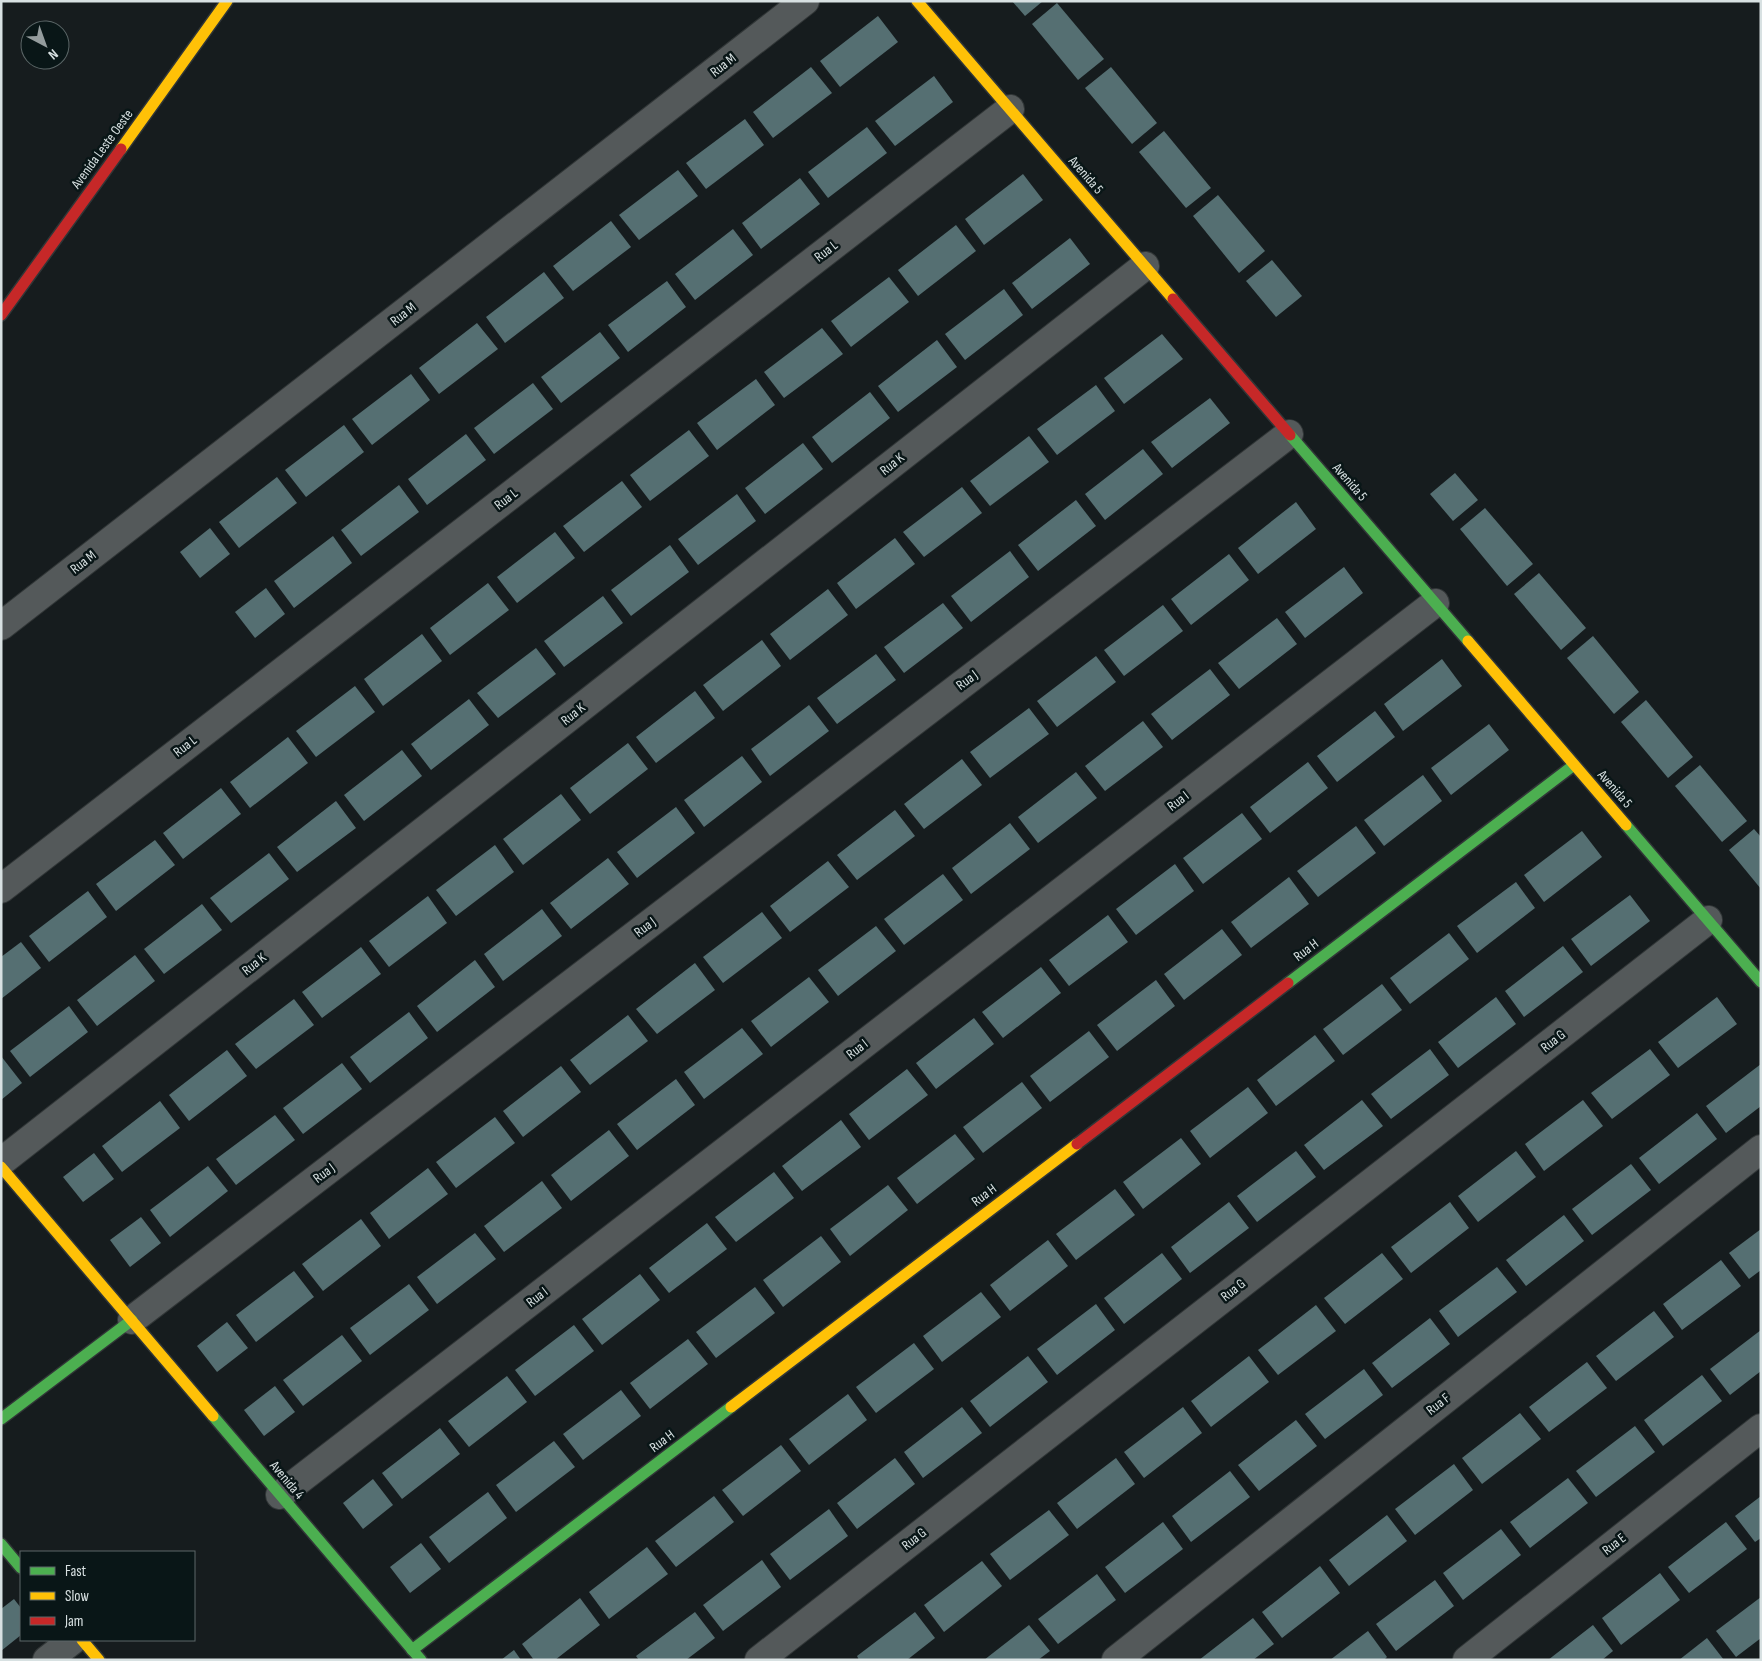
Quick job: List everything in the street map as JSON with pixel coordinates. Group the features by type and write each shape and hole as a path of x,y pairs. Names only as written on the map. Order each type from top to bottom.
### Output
{"street":[{"name":"Avenida Leste Oeste","path":"1,315 227,1"},
{"name":"Rua M","path":"1,626 805,1"},
{"name":"Avenida 5","path":"918,1 1761,982"},
{"name":"Rua L","path":"1,888 1010,109"},
{"name":"Rua K","path":"1,1162 1145,266"},
{"name":"Rua J","path":"1,1419 1289,434"},
{"name":"Rua I","path":"280,1495 1435,603"},
{"name":"Rua H","path":"412,1650 1574,765"},
{"name":"Rua G","path":"759,1660 1708,920"},
{"name":"Rua F","path":"1116,1660 1761,1149"},
{"name":"Avenida 4","path":"1,1168 421,1660"},
{"name":"Rua E","path":"1466,1660 1761,1428"},
{"path":"1,1544 20,1567"},
{"path":"48,1660 72,1641"},
{"path":"83,1641 99,1660"}],"building":[{"path":"1012,1 1043,1 1025,16"},
{"path":"1057,3 1104,59 1078,80 1032,24"},
{"path":"878,16 898,42 840,87 820,61"},
{"path":"811,67 832,93 773,138 753,112"},
{"path":"1111,67 1157,123 1132,144 1085,88"},
{"path":"934,76 953,102 895,146 875,121"},
{"path":"745,119 764,145 706,189 686,163"},
{"path":"867,127 887,153 828,198 808,172"},
{"path":"1164,131 1211,188 1186,208 1139,152"},
{"path":"678,170 698,196 639,240 619,215"},
{"path":"1023,174 1043,200 984,245 965,219"},
{"path":"800,178 820,204 761,249 742,223"},
{"path":"1218,195 1265,251 1239,273 1193,216"},
{"path":"611,221 631,247 573,291 553,266"},
{"path":"956,225 976,251 918,296 898,270"},
{"path":"733,229 753,255 695,300 675,274"},
{"path":"1070,238 1090,264 1032,309 1012,283"},
{"path":"1272,260 1302,296 1276,317 1246,281"},
{"path":"544,272 564,298 505,343 486,317"},
{"path":"889,277 909,302 851,347 831,321"},
{"path":"667,281 686,307 628,352 608,325"},
{"path":"1004,289 1023,315 965,360 945,334"},
{"path":"477,323 498,349 439,394 419,368"},
{"path":"822,328 843,354 784,398 764,372"},
{"path":"600,332 620,358 561,403 541,377"},
{"path":"1162,334 1183,359 1124,404 1104,378"},
{"path":"937,340 957,367 898,412 878,386"},
{"path":"411,374 430,400 372,445 352,419"},
{"path":"756,379 775,405 717,450 697,423"},
{"path":"533,383 553,409 494,454 474,428"},
{"path":"1096,385 1115,411 1057,455 1037,429"},
{"path":"870,392 890,418 832,463 812,437"},
{"path":"1210,398 1230,423 1172,468 1151,442"},
{"path":"344,425 364,452 306,497 285,470"},
{"path":"689,430 709,456 650,501 630,475"},
{"path":"466,434 486,460 427,505 408,479"},
{"path":"1029,436 1049,462 990,506 970,481"},
{"path":"803,443 823,469 765,514 745,488"},
{"path":"1143,449 1163,474 1105,520 1085,494"},
{"path":"1455,473 1478,500 1453,521 1430,494"},
{"path":"277,477 297,503 239,548 219,522"},
{"path":"622,481 642,507 584,552 563,526"},
{"path":"399,485 419,512 361,556 341,530"},
{"path":"962,487 982,513 924,557 903,532"},
{"path":"737,494 756,521 698,565 678,539"},
{"path":"1076,500 1096,526 1038,571 1018,545"},
{"path":"1296,502 1316,529 1258,574 1238,548"},
{"path":"1485,508 1533,564 1507,586 1460,529"},
{"path":"210,528 230,554 200,578 180,552"},
{"path":"555,532 575,558 517,603 497,577"},
{"path":"333,536 352,563 294,608 274,581"},
{"path":"895,538 915,564 856,609 837,583"},
{"path":"670,545 689,572 631,616 611,590"},
{"path":"1010,551 1029,577 971,622 951,596"},
{"path":"1229,554 1249,580 1191,625 1171,599"},
{"path":"1344,567 1363,593 1305,638 1285,612"},
{"path":"1539,573 1586,628 1561,650 1514,594"},
{"path":"488,583 509,610 450,655 430,628"},
{"path":"266,588 285,614 255,638 235,612"},
{"path":"828,589 848,615 790,660 770,634"},
{"path":"603,596 623,623 564,667 544,641"},
{"path":"943,603 963,628 904,673 884,647"},
{"path":"1163,605 1183,631 1124,676 1104,650"},
{"path":"1277,618 1297,644 1239,689 1218,663"},
{"path":"422,634 442,661 383,706 364,679"},
{"path":"1593,636 1639,692 1614,714 1567,658"},
{"path":"762,640 781,666 723,711 703,685"},
{"path":"536,648 556,674 498,718 477,693"},
{"path":"876,654 896,680 837,724 817,698"},
{"path":"1096,656 1116,682 1057,727 1037,701"},
{"path":"1442,659 1462,686 1403,731 1384,704"},
{"path":"1210,669 1230,695 1172,740 1151,714"},
{"path":"355,686 375,712 316,757 296,731"},
{"path":"695,691 715,718 656,763 636,737"},
{"path":"469,699 489,725 431,770 411,744"},
{"path":"1646,700 1693,757 1668,778 1621,722"},
{"path":"809,705 829,731 770,776 751,749"},
{"path":"1029,708 1049,734 990,778 970,752"},
{"path":"1375,711 1395,737 1337,782 1317,756"},
{"path":"1143,721 1163,747 1105,791 1085,766"},
{"path":"1489,724 1509,750 1451,795 1431,768"},
{"path":"288,737 308,763 250,808 230,782"},
{"path":"628,743 648,769 590,814 570,788"},
{"path":"402,750 422,776 364,821 344,795"},
{"path":"742,756 762,782 704,827 684,800"},
{"path":"962,759 982,785 924,829 904,804"},
{"path":"1308,762 1328,788 1270,833 1250,807"},
{"path":"1700,765 1747,821 1722,842 1675,786"},
{"path":"1076,772 1097,798 1038,843 1018,817"},
{"path":"1423,775 1442,801 1384,846 1364,820"},
{"path":"221,788 241,814 183,859 163,833"},
{"path":"561,794 581,820 523,865 503,839"},
{"path":"336,801 356,828 297,872 277,847"},
{"path":"676,807 695,833 637,878 617,852"},
{"path":"895,810 915,836 857,880 837,855"},
{"path":"1242,813 1262,839 1203,884 1183,858"},
{"path":"1010,823 1030,849 971,894 952,868"},
{"path":"1356,826 1376,853 1318,897 1297,871"},
{"path":"1754,829 1761,837 1761,889 1729,850"},
{"path":"1582,831 1602,857 1544,902 1524,875"},
{"path":"155,840 175,865 116,911 96,884"},
{"path":"495,845 514,872 456,916 436,890"},
{"path":"269,853 289,879 231,923 210,898"},
{"path":"608,858 629,884 571,929 550,903"},
{"path":"828,861 849,887 790,932 770,906"},
{"path":"1175,864 1194,891 1136,935 1116,909"},
{"path":"943,874 963,900 904,945 884,919"},
{"path":"1289,877 1309,904 1251,948 1231,922"},
{"path":"1516,882 1535,908 1477,953 1457,926"},
{"path":"88,891 107,917 49,962 29,936"},
{"path":"1630,895 1650,921 1591,966 1571,939"},
{"path":"428,896 447,923 389,967 369,941"},
{"path":"202,904 222,930 164,974 144,949"},
{"path":"542,909 562,936 503,981 484,954"},
{"path":"762,912 782,938 723,983 703,957"},
{"path":"1108,915 1128,942 1069,986 1049,960"},
{"path":"876,926 896,951 838,996 818,970"},
{"path":"1222,929 1242,955 1184,1000 1164,974"},
{"path":"1449,933 1469,959 1410,1004 1390,978"},
{"path":"21,942 41,968 1,999 1,957"},
{"path":"1563,946 1583,972 1524,1017 1505,991"},
{"path":"361,947 381,974 322,1018 302,992"},
{"path":"135,955 155,981 97,1026 77,1000"},
{"path":"475,960 495,987 437,1032 417,1006"},
{"path":"695,963 715,990 657,1034 636,1009"},
{"path":"1041,967 1061,993 1003,1038 982,1012"},
{"path":"809,977 829,1002 771,1047 751,1021"},
{"path":"1156,980 1175,1006 1117,1051 1097,1025"},
{"path":"1382,984 1402,1010 1343,1055 1323,1029"},
{"path":"1496,997 1516,1024 1458,1068 1438,1042"},
{"path":"1717,997 1737,1024 1678,1068 1658,1042"},
{"path":"294,999 314,1025 256,1069 235,1044"},
{"path":"69,1006 88,1032 30,1077 10,1051"},
{"path":"409,1012 428,1038 370,1083 350,1057"},
{"path":"628,1015 648,1041 590,1085 570,1060"},
{"path":"974,1018 994,1044 936,1089 916,1063"},
{"path":"742,1028 763,1054 704,1099 684,1072"},
{"path":"1089,1031 1109,1057 1050,1102 1030,1076"},
{"path":"1315,1035 1335,1061 1276,1106 1257,1080"},
{"path":"1430,1049 1449,1075 1391,1119 1371,1094"},
{"path":"1650,1049 1670,1075 1612,1119 1591,1093"},
{"path":"227,1050 247,1076 189,1121 169,1095"},
{"path":"1,1056 22,1083 1,1100"},
{"path":"342,1063 362,1089 303,1134 283,1108"},
{"path":"1761,1064 1761,1106 1726,1133 1706,1106"},
{"path":"561,1066 581,1092 523,1137 503,1111"},
{"path":"907,1069 928,1095 869,1140 849,1114"},
{"path":"676,1079 695,1105 637,1150 617,1124"},
{"path":"1022,1082 1042,1108 983,1153 963,1127"},
{"path":"1248,1087 1268,1113 1210,1158 1190,1131"},
{"path":"1362,1100 1383,1126 1324,1170 1304,1145"},
{"path":"1583,1100 1603,1126 1544,1171 1525,1144"},
{"path":"160,1101 180,1128 122,1172 102,1146"},
{"path":"1697,1113 1717,1139 1659,1184 1639,1158"},
{"path":"275,1115 295,1140 236,1185 216,1159"},
{"path":"495,1117 515,1143 456,1188 436,1162"},
{"path":"841,1120 861,1147 802,1191 782,1166"},
{"path":"609,1130 629,1156 571,1201 551,1175"},
{"path":"955,1134 975,1159 917,1204 897,1178"},
{"path":"1181,1138 1201,1164 1143,1209 1123,1182"},
{"path":"1296,1151 1316,1177 1257,1222 1237,1196"},
{"path":"1516,1151 1536,1177 1478,1222 1458,1196"},
{"path":"94,1153 114,1179 83,1202 63,1177"},
{"path":"1631,1164 1651,1190 1592,1235 1572,1209"},
{"path":"208,1166 228,1191 170,1237 150,1210"},
{"path":"428,1168 448,1194 389,1239 370,1213"},
{"path":"774,1172 794,1198 736,1242 715,1217"},
{"path":"542,1181 562,1208 504,1252 484,1226"},
{"path":"888,1185 908,1210 850,1256 830,1229"},
{"path":"1115,1189 1135,1215 1076,1260 1056,1234"},
{"path":"1229,1202 1249,1228 1190,1273 1171,1247"},
{"path":"1450,1202 1469,1228 1411,1273 1391,1247"},
{"path":"1564,1215 1584,1241 1526,1286 1506,1260"},
{"path":"141,1217 161,1243 130,1267 110,1240"},
{"path":"361,1219 381,1246 323,1291 302,1264"},
{"path":"707,1223 727,1249 669,1293 649,1268"},
{"path":"1761,1229 1761,1270 1749,1279 1729,1253"},
{"path":"475,1233 496,1259 437,1304 417,1277"},
{"path":"821,1236 841,1262 783,1307 763,1280"},
{"path":"1048,1240 1068,1266 1010,1311 990,1285"},
{"path":"1162,1253 1182,1279 1124,1324 1104,1298"},
{"path":"1382,1253 1403,1279 1345,1324 1324,1298"},
{"path":"1721,1260 1741,1286 1682,1330 1663,1304"},
{"path":"1497,1267 1517,1292 1458,1337 1439,1311"},
{"path":"294,1271 314,1297 256,1342 236,1315"},
{"path":"640,1274 660,1300 602,1345 582,1319"},
{"path":"409,1284 429,1310 370,1355 350,1328"},
{"path":"755,1287 775,1313 716,1358 696,1332"},
{"path":"981,1292 1001,1317 942,1362 923,1336"},
{"path":"1096,1304 1115,1330 1057,1375 1037,1349"},
{"path":"1316,1305 1336,1331 1278,1375 1258,1350"},
{"path":"1654,1311 1674,1337 1616,1381 1596,1356"},
{"path":"1430,1318 1450,1344 1392,1388 1372,1363"},
{"path":"227,1322 248,1348 217,1372 197,1346"},
{"path":"574,1325 594,1351 535,1396 515,1370"},
{"path":"1761,1330 1761,1371 1730,1395 1710,1369"},
{"path":"342,1335 362,1361 303,1406 283,1380"},
{"path":"688,1339 708,1364 650,1409 630,1383"},
{"path":"914,1343 934,1369 876,1413 856,1387"},
{"path":"1028,1356 1048,1382 990,1427 970,1401"},
{"path":"1249,1356 1269,1382 1211,1427 1191,1401"},
{"path":"1587,1362 1607,1388 1549,1432 1529,1407"},
{"path":"1364,1369 1383,1395 1325,1439 1305,1414"},
{"path":"1702,1375 1722,1401 1663,1446 1644,1420"},
{"path":"507,1376 527,1402 469,1447 448,1421"},
{"path":"275,1386 295,1412 264,1436 244,1410"},
{"path":"621,1390 641,1416 583,1460 563,1434"},
{"path":"848,1394 867,1420 809,1465 789,1439"},
{"path":"962,1407 982,1433 923,1478 904,1452"},
{"path":"1183,1407 1202,1433 1144,1478 1124,1452"},
{"path":"1520,1413 1541,1439 1482,1484 1462,1458"},
{"path":"1296,1420 1317,1446 1259,1491 1238,1465"},
{"path":"1635,1426 1655,1452 1596,1497 1576,1471"},
{"path":"440,1428 460,1454 402,1499 382,1473"},
{"path":"554,1441 575,1467 516,1512 496,1485"},
{"path":"781,1445 801,1471 743,1516 722,1490"},
{"path":"895,1458 915,1484 857,1529 837,1503"},
{"path":"1116,1458 1135,1484 1077,1529 1057,1503"},
{"path":"1454,1464 1473,1490 1415,1535 1395,1509"},
{"path":"1230,1471 1250,1497 1191,1542 1172,1516"},
{"path":"1568,1478 1588,1503 1530,1548 1510,1522"},
{"path":"373,1479 393,1505 363,1529 343,1503"},
{"path":"488,1492 507,1518 449,1563 429,1537"},
{"path":"714,1496 734,1522 676,1567 655,1541"},
{"path":"1761,1496 1761,1538 1755,1542 1735,1516"},
{"path":"829,1509 848,1536 790,1580 770,1554"},
{"path":"1049,1510 1069,1535 1010,1580 990,1554"},
{"path":"1387,1515 1407,1541 1349,1586 1329,1560"},
{"path":"1163,1522 1183,1549 1125,1593 1105,1567"},
{"path":"1726,1522 1747,1549 1689,1593 1668,1567"},
{"path":"1501,1529 1521,1555 1463,1600 1443,1573"},
{"path":"421,1543 441,1569 410,1593 390,1567"},
{"path":"647,1547 668,1574 609,1619 589,1592"},
{"path":"762,1560 781,1587 723,1631 703,1605"},
{"path":"982,1561 1002,1586 944,1632 924,1605"},
{"path":"1320,1566 1340,1593 1282,1638 1262,1612"},
{"path":"1660,1573 1680,1600 1621,1645 1602,1618"},
{"path":"1097,1574 1116,1600 1058,1644 1038,1619"},
{"path":"1435,1580 1454,1606 1396,1651 1376,1624"},
{"path":"1761,1597 1761,1638 1736,1657 1716,1631"},
{"path":"580,1598 600,1625 555,1660 534,1660 522,1644"},
{"path":"14,1599 20,1607 20,1636 1,1651 1,1609"},
{"path":"695,1612 715,1638 686,1660 639,1660 636,1656"},
{"path":"915,1612 935,1638 907,1660 859,1660 857,1656"},
{"path":"1253,1618 1274,1644 1253,1660 1199,1660"},
{"path":"1029,1625 1050,1651 1038,1660 984,1660"},
{"path":"1593,1625 1613,1651 1602,1660 1548,1660"},
{"path":"1368,1631 1387,1657 1384,1660 1330,1660"},
{"path":"1707,1638 1724,1660 1679,1660"},
{"path":"514,1650 521,1660 501,1660"}],"traffic: fast":[{"path":"1290,435 1468,641"},
{"path":"1288,983 1574,765"},
{"path":"1626,825 1761,982"},
{"path":"1,1419 132,1320"},
{"path":"412,1650 731,1407"},
{"path":"213,1416 421,1660"},
{"path":"1,1544 20,1567"}],"traffic: slow":[{"path":"121,149 227,1"},
{"path":"917,1 1173,299"},
{"path":"1468,641 1626,825"},
{"path":"731,1407 1077,1144"},
{"path":"1,1167 213,1416"},
{"path":"83,1641 99,1660"}],"traffic: jam":[{"path":"1,315 121,149"},
{"path":"1173,299 1290,435"},
{"path":"1077,1144 1288,983"}]}
